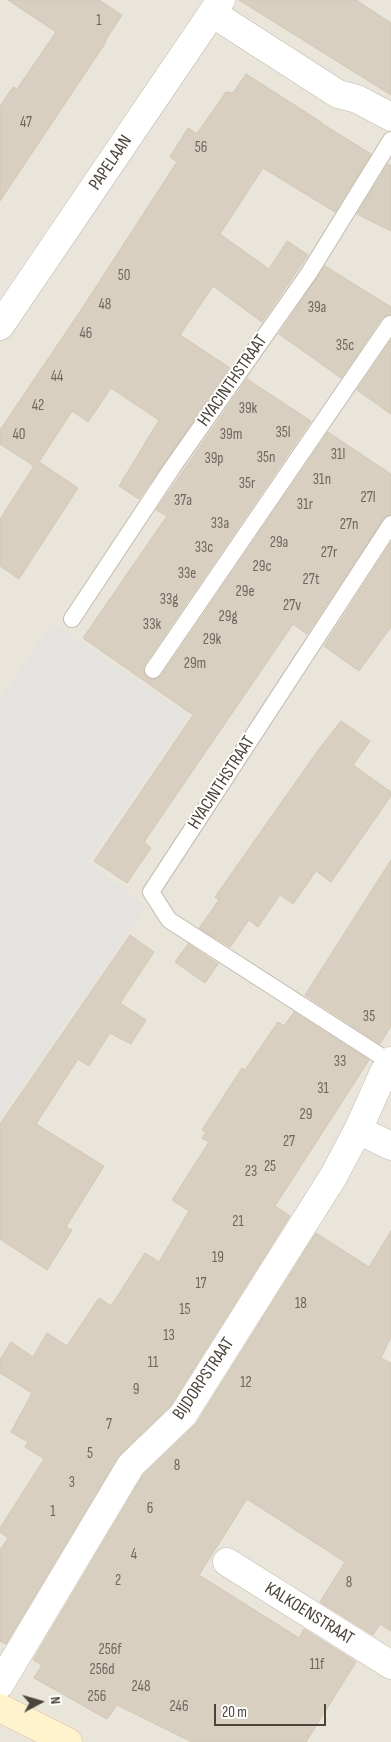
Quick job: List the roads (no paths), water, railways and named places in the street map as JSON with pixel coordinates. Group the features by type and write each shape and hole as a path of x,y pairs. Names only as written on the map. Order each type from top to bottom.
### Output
{"main road":[{"path":"0,1708 68,1742"}],"street":[{"path":"217,7 338,94 357,99 391,117"},
{"name":"PAPELAAN","path":"0,326 217,7"},
{"name":"BIJDORPSTRAAT","path":"2,1680 131,1465 184,1415 333,1178 358,1130 384,1072 391,1062"},
{"path":"358,1130 391,1146"},
{"name":"KALKOENSTRAAT","path":"227,1562 391,1665"}],"lane":[{"name":"HYACINTHSTRAAT","path":"72,619 172,468 309,273 391,140"},
{"path":"153,670 390,324"},
{"name":"HYACINTHSTRAAT","path":"391,524 151,892 169,920 391,1062"}]}
